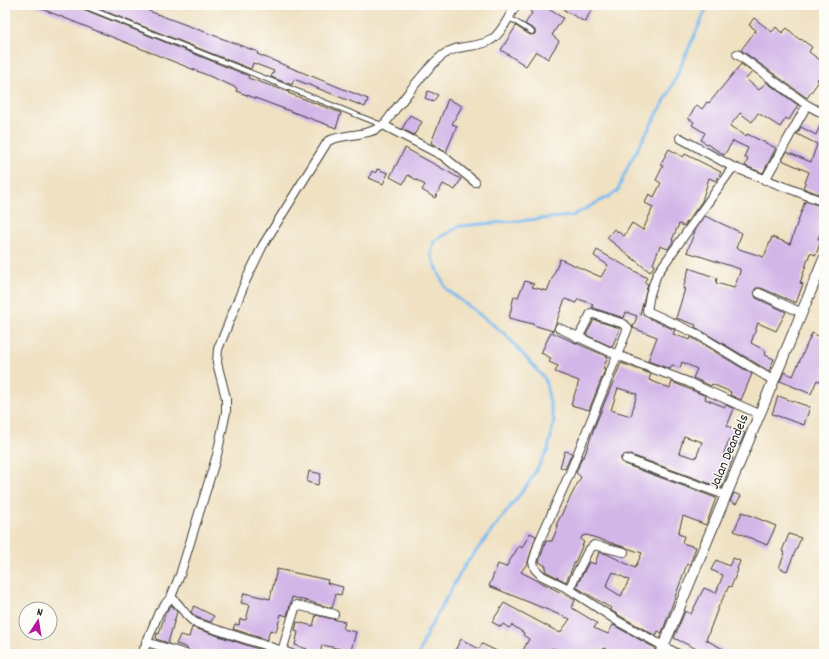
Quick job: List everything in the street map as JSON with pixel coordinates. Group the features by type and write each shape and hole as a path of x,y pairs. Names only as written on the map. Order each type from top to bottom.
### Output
{"street":[{"path":"142,654 159,612 171,597 180,574 217,455 226,412 226,398 217,363 218,349 246,280 263,245 328,141 337,137 368,131 383,125 408,93 442,56 452,49 480,44 491,40 497,34 516,5"},
{"path":"737,54 807,105 824,114"},
{"path":"766,180 807,105"},
{"path":"383,125 443,156 475,182"},
{"path":"680,138 733,167 824,202"},
{"path":"733,167 657,274 647,311 692,331 774,381"},
{"name":"Jalan Deandels","path":"661,650 724,495 774,381 824,259"},
{"path":"759,293 802,313"},
{"path":"578,338 591,313 624,324 628,328 569,474 539,542 533,562 534,569 542,576 569,590 661,650 678,654"},
{"path":"559,328 617,355 688,382 759,414"},
{"path":"626,459 724,495"},
{"path":"569,590 588,551 594,545 624,552"},
{"path":"171,597 180,605 189,620 292,654"},
{"path":"282,651 296,605 334,614"},
{"path":"146,642 181,653"}],"lane":[{"path":"81,5 383,125"},
{"path":"508,17 532,32"}],"building":[{"path":"32,5 73,5 249,76 248,78 289,92 288,93 341,113 336,128 236,91 237,88 202,73"},
{"path":"95,5 133,5 258,52 257,54 368,99 365,107 294,79 292,85 271,77 274,71 253,63 251,69 94,7"},
{"path":"534,5 542,5 563,18 552,35 559,41 548,59 536,51 526,66 501,50 516,26 530,35 535,34 535,30 525,24 532,13 530,11"},
{"path":"566,5 594,5 585,22 564,10"},
{"path":"754,18 772,32 776,27 782,33 787,28 800,40 801,39 812,47 809,52 824,63 824,70 817,80 819,81 807,98 741,50 756,30 749,25"},
{"path":"741,64 752,72 746,79 759,90 766,82 798,105 789,120 786,118 780,127 758,113 752,122 740,113 730,126 746,136 747,134 776,148 763,173 745,166 748,159 744,157 748,148 733,141 724,155 701,140 705,133 692,125 694,122 688,118 697,105 702,109 707,102 709,103"},
{"path":"428,91 438,95 433,102 425,98"},
{"path":"448,99 462,106 452,124 457,126 446,152 431,143"},
{"path":"410,115 422,122 414,135 402,129"},
{"path":"823,119 824,196 803,188 809,172 782,160 787,152 811,162 817,144 797,134 801,127 816,135"},
{"path":"405,148 461,179 455,190 443,184 435,198 422,190 425,185 408,175 403,184 390,177"},
{"path":"669,149 683,157 685,154 721,172 716,181 709,178 702,201 684,226 679,224 672,243 668,249 660,246 653,264 655,265 650,272 607,238 614,229 624,236 632,223 643,230 653,207 645,203 649,194 654,197 661,183 656,180 663,166 660,165"},
{"path":"377,169 388,173 383,184 369,178 372,171 376,173"},
{"path":"805,201 824,207 824,223 818,239 821,240 816,255 810,253 800,283 803,284 796,303 761,288 756,288 754,291 756,298 786,312 776,331 758,323 751,343 766,351 765,355 774,359 769,371 695,327 696,325 676,318 685,289 683,289 689,268 717,278 716,283 734,288 740,272 740,269 687,252 695,231 705,216 742,233 736,248 764,257 772,237 790,244"},
{"path":"597,250 647,278 644,282 648,284 640,314 675,330 673,334 690,340 691,337 752,374 741,400 730,395 731,392 712,384 711,386 693,378 697,369 682,362 680,368 672,365 670,369 648,361 657,337 633,328 637,316 626,312 624,318 596,309 592,307 593,304 578,299 576,303 565,299 553,331 509,318 514,296 518,297 525,281 534,284 532,287 547,291 560,259 601,277 608,265 594,256"},
{"path":"594,320 620,328 612,347 586,335"},
{"path":"551,332 608,357 603,369 605,370 589,410 571,405 579,381 555,372 558,366 549,362 551,358 541,353"},
{"path":"812,333 824,339 824,383 817,380 811,394 780,381 784,372 793,376"},
{"path":"621,363 651,374 649,380 670,388 672,382 706,396 705,399 734,409 727,426 745,433 740,445 729,440 723,455 733,458 722,488 628,454 621,457 624,464 716,498 706,525 683,516 678,534 684,536 682,543 696,547 690,565 687,564 662,633 658,631 656,636 610,610 611,608 576,587 589,562 595,564 599,552 607,554 635,568 642,553 587,535 582,536 581,540 584,542 566,582 545,571 546,566 539,562 546,541 552,541 558,526 556,525 581,477 576,473 582,457 584,457 594,428","holes":["618,388 637,394 631,416 611,410","684,436 702,442 696,458 679,453","613,572 629,580 621,596 606,587"]},
{"path":"778,396 810,407 804,425 772,414"},
{"path":"565,451 572,453 565,469 560,467"},
{"path":"309,471 321,474 318,485 307,482"},
{"path":"734,493 741,496 736,504 730,501"},
{"path":"742,512 776,526 767,545 734,531"},
{"path":"530,533 536,536 528,562 521,572 575,600 572,608 597,623 594,628 608,634 613,625 655,648 654,654 616,654 604,648 600,654 563,654 552,648 551,651 548,650 546,654 521,654 529,639 523,635 524,633 512,625 509,628 503,624 501,627 492,622 504,603 560,633 570,619 489,586 498,564 506,567 519,546 522,548"},
{"path":"789,534 801,538 787,571 779,568 785,553 782,551"},
{"path":"733,558 740,561 738,570 731,587 729,586 718,608 706,640 733,654 707,654 674,638 685,611 691,614 704,588 716,593 723,575 711,570 716,560 729,566"},
{"path":"277,569 328,580 327,583 343,587 341,595 336,594 332,608 292,597 287,616 281,614 276,632 270,630 267,640 233,629 235,624 239,625 240,619 246,620 250,605 241,603 244,593 270,599"},
{"path":"171,605 177,612 168,643 156,639 165,614"},
{"path":"194,606 214,616 211,622 198,618 193,614 191,612"},
{"path":"316,615 345,622 343,629 356,632 350,654 340,654 341,649 322,645 320,654 306,654 307,649 295,645 298,632 295,631 297,622 313,626"},
{"path":"192,627 274,654 191,654 186,647 176,644 180,635 189,637"},
{"path":"461,639 479,649 482,644 503,654 453,654"}],"waterway":[{"path":"419,654 427,633 463,568 528,484 548,450 554,421 545,379 505,334 446,289 431,255 434,241 460,226 572,216 617,192 630,162 669,93 708,5"}]}
